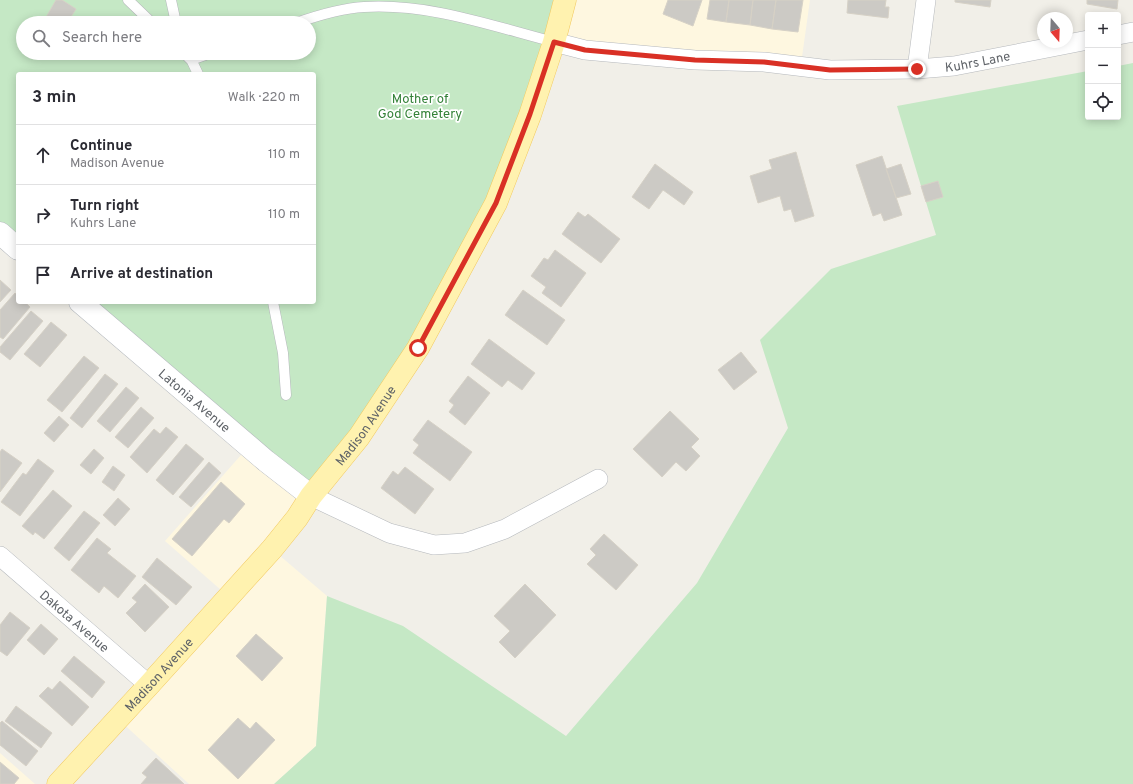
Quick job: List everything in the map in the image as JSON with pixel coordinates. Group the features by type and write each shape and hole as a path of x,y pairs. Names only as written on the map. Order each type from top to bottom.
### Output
{"main road":[{"name":"Madison Avenue","path":"58,784 272,549 297,518 311,496 359,437 418,348 496,203 530,114 554,42 564,0"}],"street":[{"path":"917,69 926,0"},
{"path":"1121,34 1133,32"},
{"name":"Kuhrs Lane","path":"554,42 585,50 695,60 764,62 830,70 917,69 954,66 1085,41"},
{"path":"0,233 16,247"},
{"name":"Latonia Avenue","path":"82,304 266,461 311,496"},
{"path":"311,496 389,533 434,545 465,543 505,529 598,479"},
{"name":"Dakota Avenue","path":"0,556 149,685"}],"lane":[{"path":"128,0 145,16"},
{"path":"171,0 174,16"},
{"path":"315,16 362,7 398,7 450,14 554,42"},
{"path":"191,60 197,72"},
{"path":"273,304 283,353 286,395"}],"shaded area":[{"path":"565,0 810,0 802,57 555,42"},
{"path":"249,446 311,496 272,549 327,596 316,746 274,784 189,784 118,719 229,597 165,541"},
{"path":"0,753 35,784 0,784"}],"green space":[{"name":"Mother of God Cemetery","path":"0,0 565,0 462,266 311,496 82,304 316,304 316,72 16,72 16,247 0,233"},
{"path":"1133,63 1133,784 274,784 316,746 327,596 403,626 566,736 697,583 788,428 760,340 831,269 936,235 926,202 943,197 938,181 921,186 897,106 1085,72 1085,120 1121,120 1121,65"}],"building":[{"path":"56,0 62,0 76,9 72,16 47,16"},
{"path":"668,0 702,0 693,26 663,14"},
{"path":"710,0 729,0 726,22 707,19"},
{"path":"729,0 753,0 750,25 726,22"},
{"path":"753,0 776,0 772,29 750,25"},
{"path":"776,0 803,0 798,32 772,29"},
{"path":"848,0 886,0 885,7 889,7 888,18 847,13"},
{"path":"955,0 991,0 990,7 955,2"},
{"path":"1087,0 1118,0 1117,9 1087,4"},
{"path":"796,152 814,216 795,222 791,209 784,211 780,196 758,203 750,176 772,169 769,160"},
{"path":"882,156 902,215 884,221 881,213 873,216 856,165"},
{"path":"655,164 693,192 684,205 663,190 649,209 632,197"},
{"path":"901,164 911,194 896,198 886,169"},
{"path":"938,181 943,197 926,202 921,186"},
{"path":"578,212 585,217 588,214 620,239 601,263 562,234"},
{"path":"555,250 586,273 561,307 542,293 546,287 531,276 544,258 548,260"},
{"path":"0,280 11,290 0,302"},
{"path":"523,290 565,320 547,345 505,315"},
{"path":"15,293 16,304 27,304 30,307 3,339 0,337 0,310"},
{"path":"31,311 43,321 10,360 0,352 0,347"},
{"path":"51,322 67,335 40,367 24,354"},
{"path":"489,339 535,373 522,390 508,380 502,387 471,364"},
{"path":"741,352 757,372 734,390 718,370"},
{"path":"84,356 99,368 62,412 47,400"},
{"path":"105,374 118,384 82,428 70,418"},
{"path":"468,376 490,393 465,425 449,412 454,405 449,401"},
{"path":"126,387 139,398 110,432 97,421"},
{"path":"141,407 154,418 128,448 115,437"},
{"path":"670,411 699,439 691,447 700,456 686,471 676,462 662,477 633,449"},
{"path":"59,416 69,425 54,442 44,433"},
{"path":"428,420 472,452 450,481 413,453 419,445 413,440"},
{"path":"166,427 178,437 147,473 130,457 154,429 160,434"},
{"path":"186,444 204,459 173,495 156,480"},
{"path":"2,449 22,463 0,492 0,452"},
{"path":"94,449 104,458 91,474 80,465"},
{"path":"38,459 54,471 20,516 1,502 23,473 26,475"},
{"path":"209,462 221,473 191,507 179,497"},
{"path":"113,466 125,475 114,491 102,482"},
{"path":"405,467 434,489 415,514 381,488 393,471 398,475"},
{"path":"221,482 245,504 229,523 224,519 192,556 172,539"},
{"path":"53,490 72,506 44,539 35,532 33,535 22,526"},
{"path":"118,498 130,509 115,526 103,515"},
{"path":"84,511 100,523 69,561 54,548"},
{"path":"604,534 638,565 616,590 587,564 596,555 590,549"},
{"path":"97,538 111,549 107,553 136,576 118,598 104,586 99,593 71,570"},
{"path":"157,558 192,587 176,605 142,577"},
{"path":"145,584 169,607 145,632 126,613 137,602 132,598"},
{"path":"525,584 556,615 515,658 499,642 510,631 494,616"},
{"path":"10,612 30,628 7,656 0,651 0,625"},
{"path":"41,624 58,639 44,655 27,640"},
{"path":"256,634 283,658 262,681 236,656"},
{"path":"74,656 105,682 92,698 61,671"},
{"path":"60,681 89,707 72,726 39,696 48,687 52,690"},
{"path":"16,706 52,733 41,748 5,721"},
{"path":"238,718 250,729 256,722 275,740 238,779 208,750"},
{"path":"2,721 38,751 26,766 0,745 0,723"},
{"path":"156,758 184,784 141,784 147,777 142,773"},
{"path":"0,762 19,778 14,784 0,784"}],"route":[{"path":"418,348 496,203 530,114 554,42 585,50 695,60 764,62 830,70 917,69"}]}
